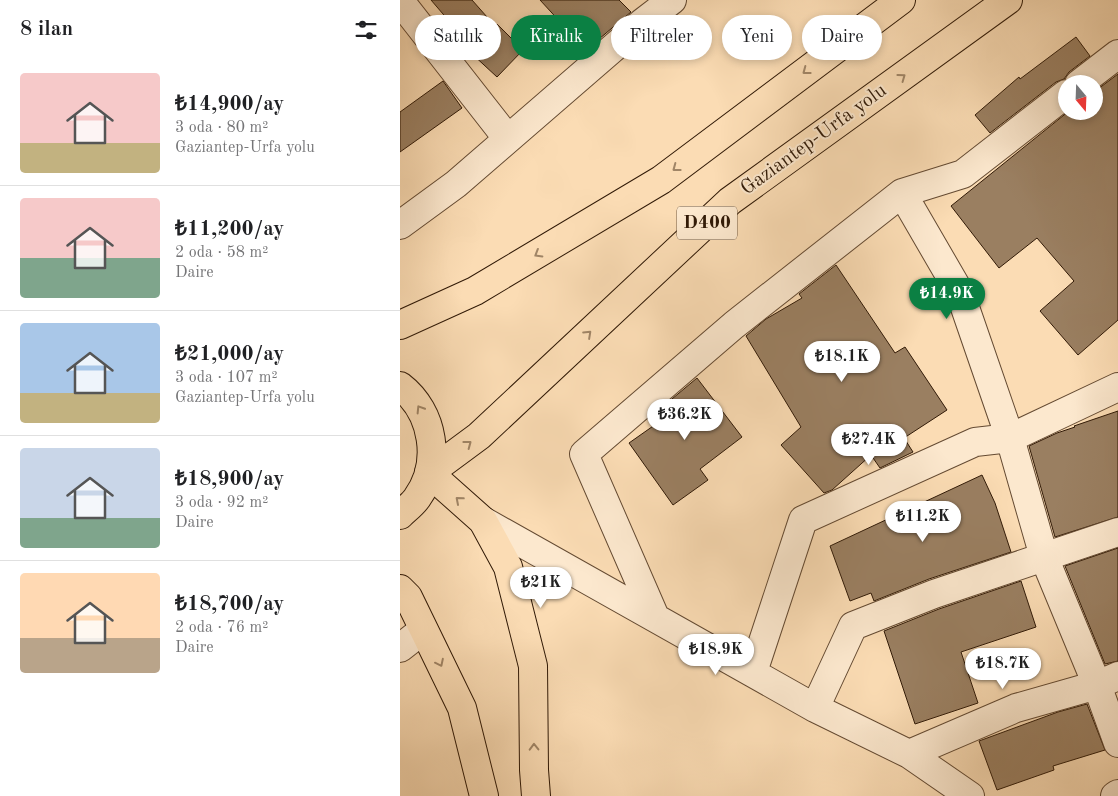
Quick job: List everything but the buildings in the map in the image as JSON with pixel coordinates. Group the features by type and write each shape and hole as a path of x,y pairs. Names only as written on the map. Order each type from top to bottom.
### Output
{"main road":[{"path":"400,325 475,291 661,180 901,0"},
{"name":"Gaziantep-Urfa yolu","path":"429,473 479,436 730,201 1008,0"},
{"path":"400,386 411,394 426,418 432,446 429,473 417,499 400,515"},
{"path":"429,473 483,521 508,567 533,666 536,796"},
{"path":"400,589 408,598 462,708 484,796"}],"street":[{"path":"400,0 508,139"},
{"path":"400,225 456,184 642,23 672,0"},
{"path":"1091,75 1118,54"},
{"path":"655,618 584,454 734,325 902,194 963,174 1058,100"},
{"path":"902,194 960,293 1010,438 1044,557 1107,680 1118,743"},
{"path":"753,672 803,520 974,442 1010,438 1118,387"},
{"path":"483,521 815,708 909,754 970,796"},
{"path":"815,708 853,626 934,594 1118,532"},
{"path":"400,648 423,630"},
{"path":"909,754 1016,708 1107,680"}]}
